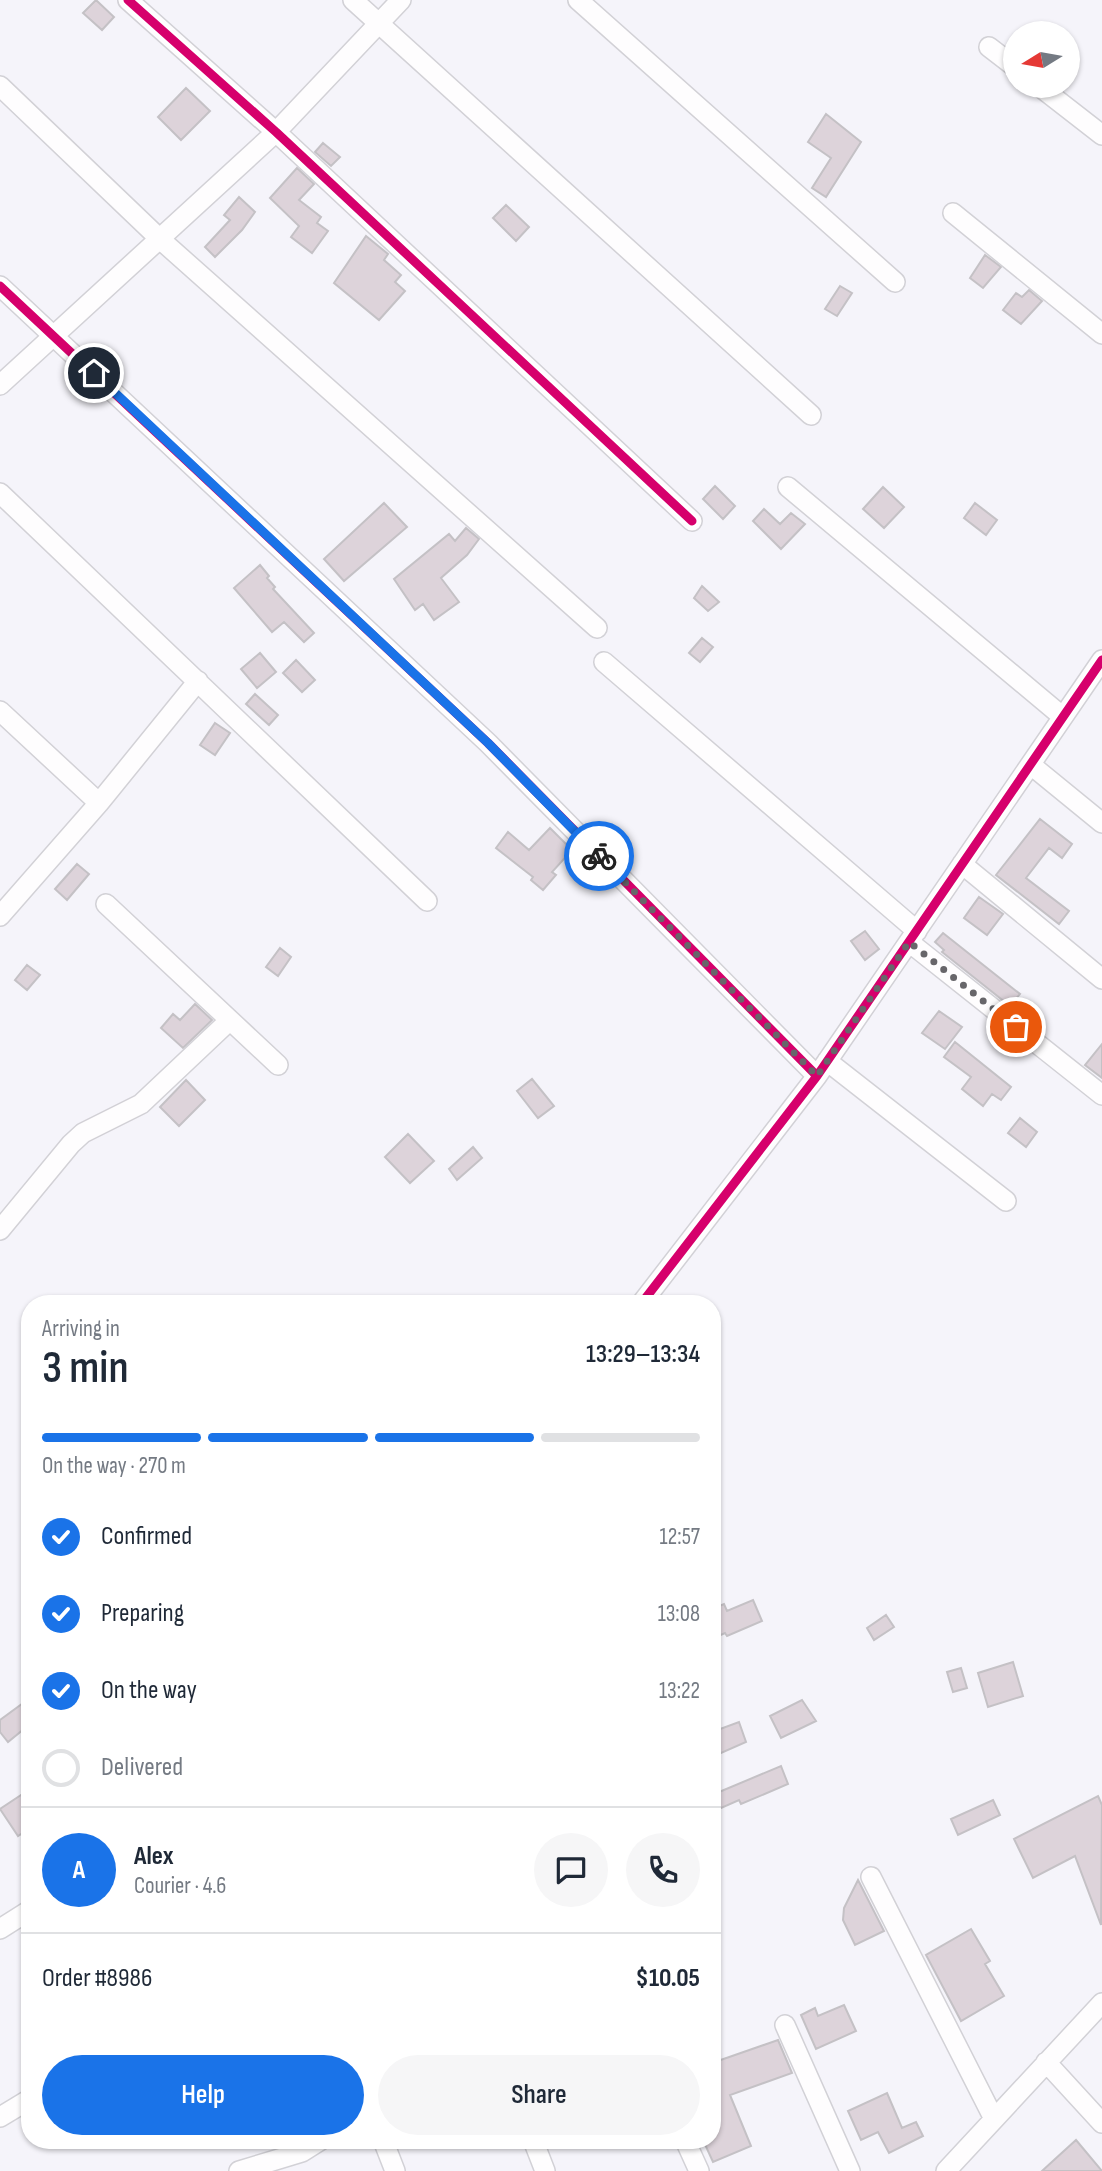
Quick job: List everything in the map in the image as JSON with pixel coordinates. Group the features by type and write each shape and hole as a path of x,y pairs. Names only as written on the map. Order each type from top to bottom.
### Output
{"street":[{"path":"128,0 276,132 692,521"},
{"path":"353,0 811,415"},
{"path":"0,385 276,132 401,0"},
{"path":"578,0 895,282"},
{"path":"989,47 1003,58"},
{"path":"0,86 160,240 597,628"},
{"path":"1054,98 1102,135"},
{"path":"953,213 1102,334"},
{"path":"0,286 488,743 822,1069 1006,1201"},
{"path":"788,487 1063,717"},
{"path":"0,493 427,901"},
{"path":"647,1295 822,1069 1102,660"},
{"path":"604,662 913,937 1102,1095"},
{"path":"0,916 99,803 198,681"},
{"path":"0,711 99,803"},
{"path":"1031,765 1102,822"},
{"path":"962,864 1102,979"},
{"path":"106,904 278,1065"},
{"path":"0,1230 83,1133 141,1104 230,1020"},
{"path":"871,1877 994,2119"},
{"path":"0,1929 21,1916"},
{"path":"946,2171 1102,2003"},
{"path":"785,2025 850,2171"},
{"path":"1046,2062 1102,2123"},
{"path":"0,2117 21,2104"},
{"path":"239,2171 289,2149"},
{"path":"386,2149 395,2171"},
{"path":"536,2149 545,2171"},
{"path":"689,2149 699,2171"}],"building":[{"path":"96,0 114,17 102,30 83,13"},
{"path":"186,88 210,111 181,140 158,117"},
{"path":"826,114 861,142 826,197 812,188 831,158 808,142"},
{"path":"323,143 340,157 331,166 315,152"},
{"path":"297,168 314,184 299,200 321,217 317,223 328,231 312,253 291,237 299,226 270,198"},
{"path":"239,197 255,212 242,230 215,257 205,247 230,220 224,215"},
{"path":"506,205 529,227 516,241 493,218"},
{"path":"366,236 388,254 384,260 401,275 395,282 405,291 379,320 334,283"},
{"path":"985,255 1001,267 983,288 970,278"},
{"path":"840,286 852,293 837,316 825,309"},
{"path":"1029,290 1042,301 1021,324 1003,310 1016,293 1022,297"},
{"path":"715,486 735,506 723,519 703,499"},
{"path":"883,487 904,507 884,528 863,509"},
{"path":"384,503 407,527 344,581 324,559"},
{"path":"975,503 997,520 986,535 964,518"},
{"path":"764,509 780,524 791,513 805,524 781,549 753,521"},
{"path":"466,528 479,539 467,555 441,578 459,602 434,620 423,604 415,610 394,579 449,534 455,541"},
{"path":"260,565 275,587 273,589 314,633 304,642 284,622 272,632 234,588"},
{"path":"702,586 719,602 708,611 694,598"},
{"path":"702,638 713,647 700,662 689,653"},
{"path":"260,653 276,672 257,688 241,669"},
{"path":"296,660 315,680 302,692 283,673"},
{"path":"255,694 278,715 269,725 246,704"},
{"path":"215,723 230,733 215,755 200,745"},
{"path":"1040,819 1072,844 1062,858 1049,848 1026,878 1069,911 1059,924 996,875"},
{"path":"550,828 572,850 552,872 556,875 543,890 531,880 533,877 496,848 508,832 529,850"},
{"path":"77,864 89,874 67,900 55,889"},
{"path":"979,897 1003,914 987,935 964,918"},
{"path":"865,931 879,949 865,960 851,941"},
{"path":"943,933 1020,994 1010,1006 942,952 944,950 935,942"},
{"path":"280,948 291,957 278,976 266,967"},
{"path":"27,965 40,975 27,990 15,980"},
{"path":"195,1004 212,1020 183,1048 161,1028 173,1014 180,1020"},
{"path":"939,1011 962,1027 945,1049 922,1033"},
{"path":"955,1042 1011,1087 1001,1100 992,1094 983,1106 962,1089 971,1077 944,1057"},
{"path":"1102,1044 1102,1078 1085,1065"},
{"path":"532,1079 554,1106 538,1118 517,1091"},
{"path":"186,1080 205,1100 179,1126 160,1107"},
{"path":"1020,1118 1037,1132 1026,1147 1008,1133"},
{"path":"408,1134 434,1161 410,1183 385,1157"},
{"path":"473,1147 482,1158 457,1180 449,1169"},
{"path":"753,1600 762,1621 727,1636 725,1633 721,1635 721,1605 724,1604 727,1611"},
{"path":"886,1615 894,1627 874,1640 867,1628"},
{"path":"1013,1662 1023,1696 988,1707 978,1673"},
{"path":"961,1668 967,1688 953,1692 947,1672"},
{"path":"802,1700 816,1721 781,1738 770,1716"},
{"path":"21,1705 21,1731 8,1742 0,1732 0,1720"},
{"path":"739,1722 746,1742 721,1753 721,1729"},
{"path":"781,1766 788,1784 741,1804 739,1800 721,1808 721,1791"},
{"path":"21,1795 21,1834 18,1836 0,1809"},
{"path":"1098,1796 1102,1805 1101,1925 1075,1856 1033,1878 1014,1839"},
{"path":"993,1800 1000,1815 958,1835 951,1819"},
{"path":"858,1880 884,1931 855,1945 843,1920 844,1908"},
{"path":"971,1929 990,1961 985,1964 1004,1996 961,2021 926,1955"},
{"path":"844,2005 856,2031 816,2049 801,2015 815,2008 818,2016"},
{"path":"778,2040 792,2073 730,2095 751,2146 713,2162 707,2149 721,2149 721,2060"},
{"path":"887,2093 902,2128 916,2122 923,2136 889,2153 878,2132 861,2140 848,2111"},
{"path":"1076,2140 1102,2171 1042,2171 1054,2160"}],"cycle path":[{"path":"128,0 276,132 692,521"},
{"path":"0,286 488,743 817,1076"},
{"path":"648,1295 817,1076 1102,660"}],"way so far":[{"path":"599,856 817,1076 909,942 1016,1027"}],"route":[{"path":"94,373 488,743 599,856"}]}
